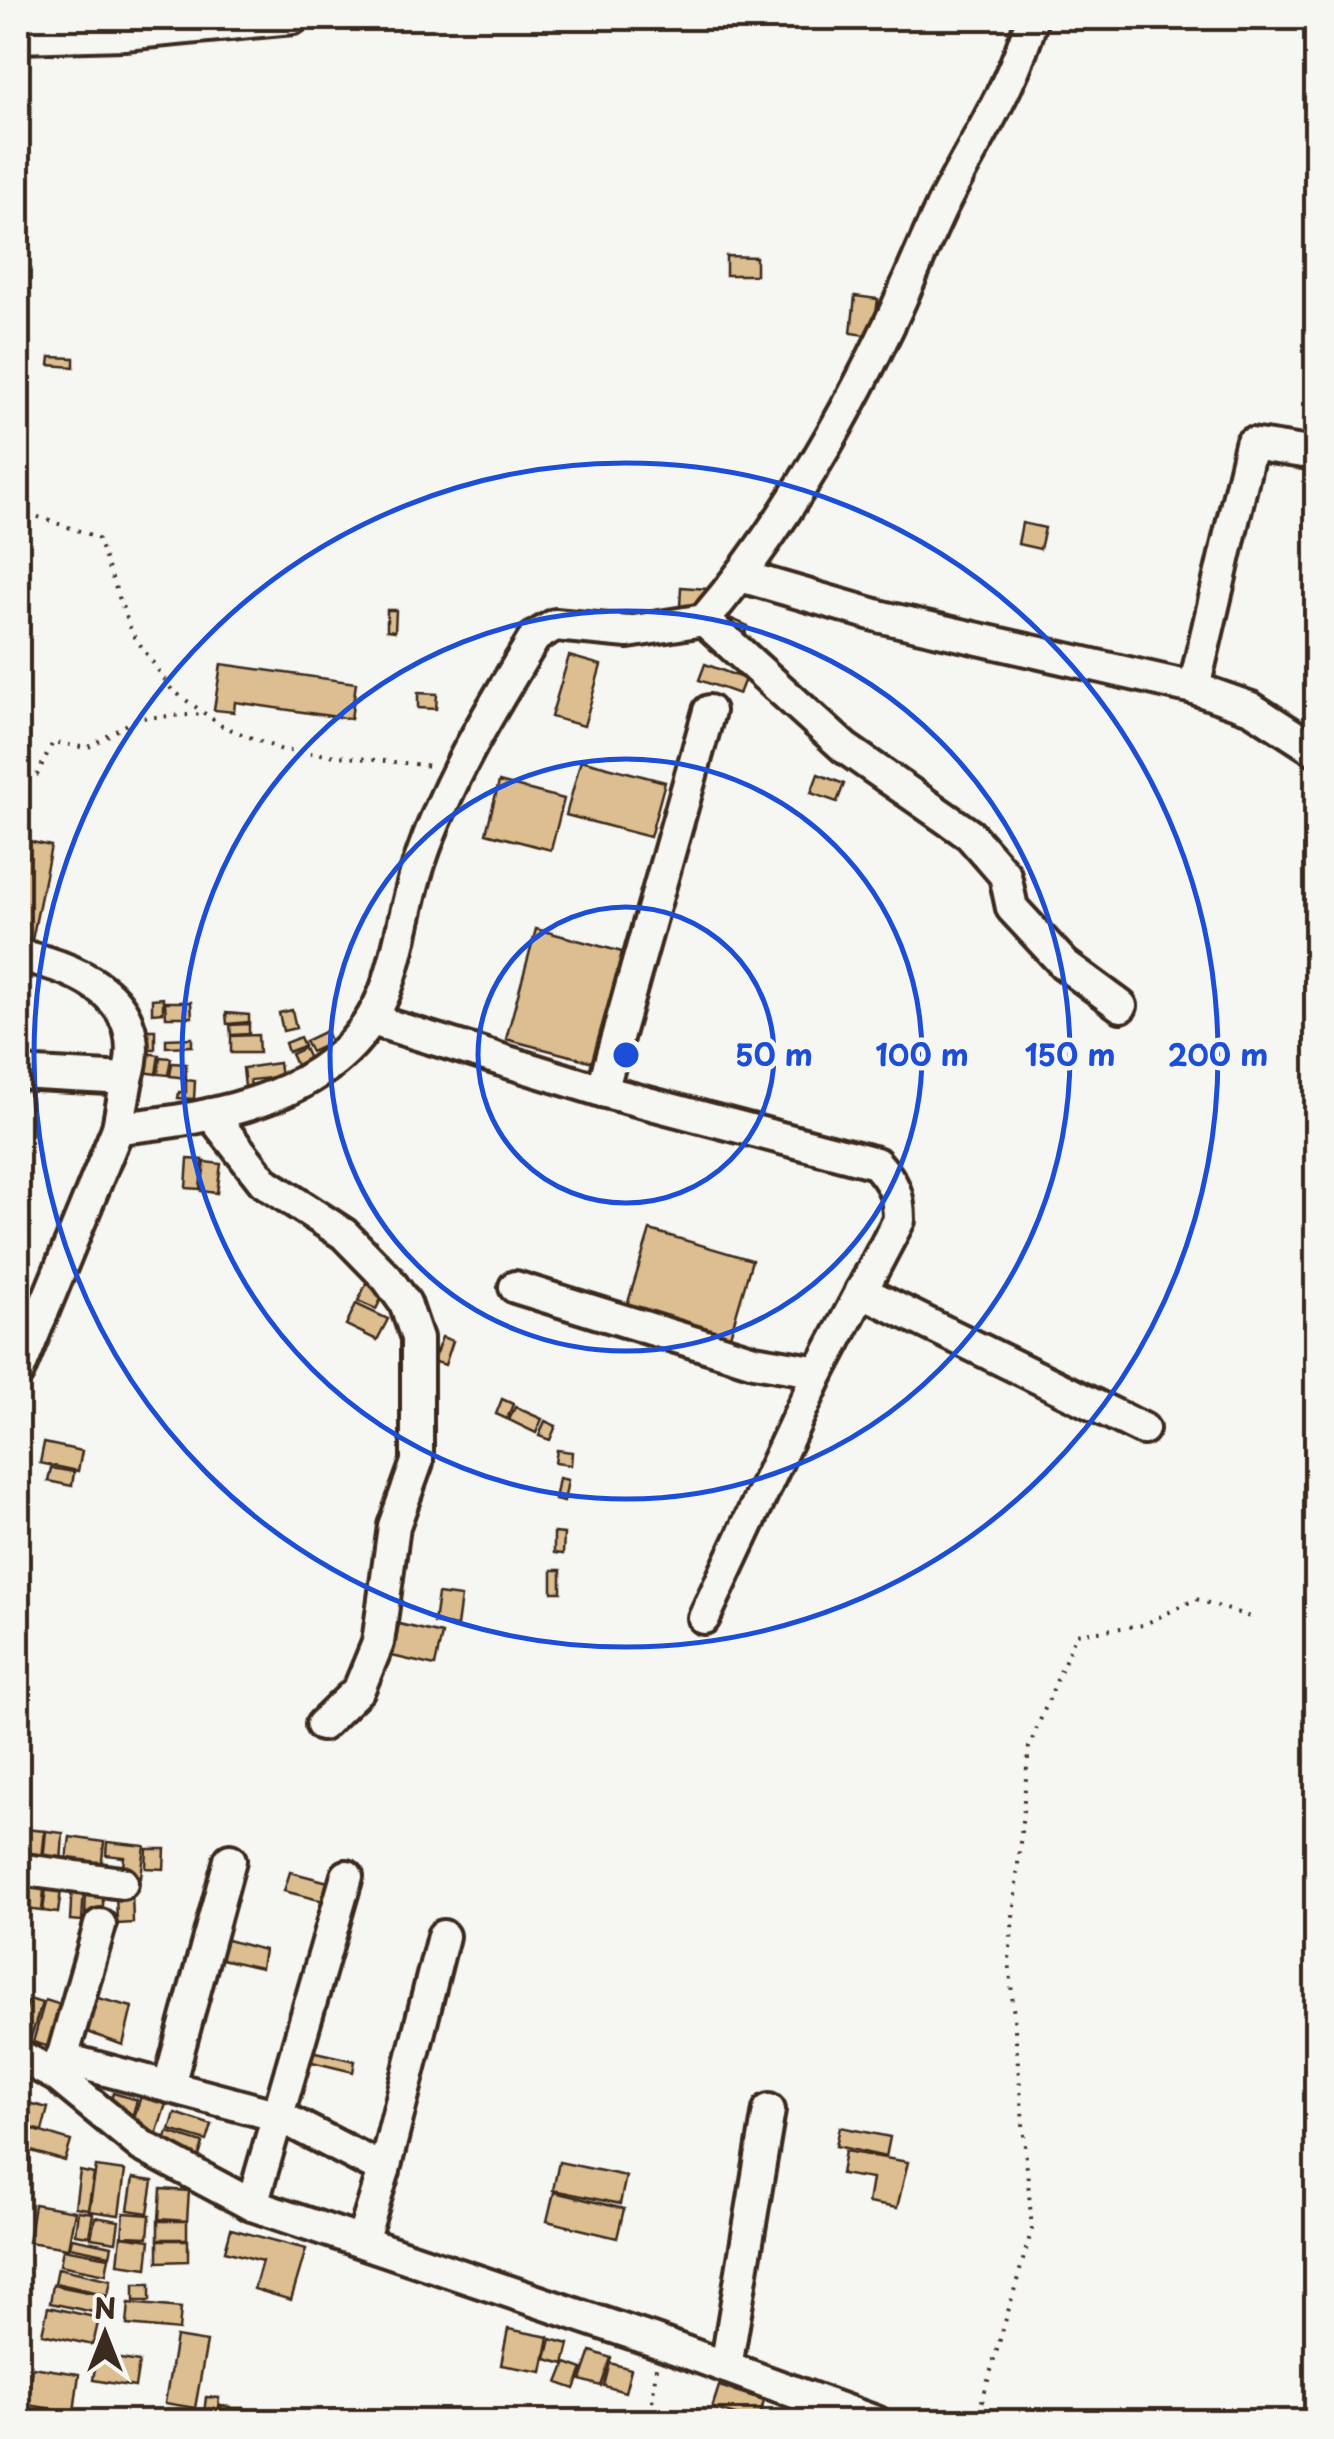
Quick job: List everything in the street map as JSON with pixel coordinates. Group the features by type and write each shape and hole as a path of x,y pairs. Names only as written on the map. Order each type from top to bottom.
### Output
{"street":[{"path":"18,37 124,34 293,18"},
{"path":"118,1128 211,1114 270,1099 318,1074 372,1020 385,990 420,862 456,771 535,637 546,628 576,624 628,632 704,620 742,576 826,442 886,332 943,204 996,105 1032,18"},
{"path":"1194,688 1251,444 1316,454"},
{"path":"742,576 882,616 1194,688 1251,708 1316,750"},
{"path":"704,620 845,748 970,835 1005,875 1012,908 1064,964 1121,1006"},
{"path":"602,1091 708,711"},
{"path":"18,955 52,962 122,1006 133,1028 118,1128 18,1372"},
{"path":"372,1020 602,1091 876,1163 893,1182 899,1220 819,1372 704,1618"},
{"path":"18,1073 127,1078"},
{"path":"211,1114 264,1182 344,1234 387,1278 405,1302 417,1338 417,1462 394,1526 378,1643 358,1688 322,1725"},
{"path":"515,1286 754,1361 819,1372"},
{"path":"861,1291 1144,1428"},
{"path":"169,2085 230,1860"},
{"path":"18,1869 122,1884"},
{"path":"252,2205 347,1876"},
{"path":"59,2066 100,1925"},
{"path":"362,2241 444,1936"},
{"path":"18,2054 59,2066 169,2085 279,2116 384,2170"},
{"path":"59,2066 142,2146 252,2205 658,2342 866,2418"},
{"path":"726,2367 769,2110"}],"path":[{"path":"18,510 98,537 132,633 172,690 222,726 282,750 406,760 456,771"},
{"path":"18,785 37,775 53,742 87,748 138,718 206,714"},
{"path":"976,2422 1032,2229 1009,1958 1029,1747 1076,1634 1142,1625 1196,1599 1252,1618"},
{"path":"650,2422 658,2342"}],"building":[{"path":"726,256 756,257 756,275 726,275"},
{"path":"855,296 878,299 873,336 851,333"},
{"path":"50,357 74,358 74,367 49,365"},
{"path":"1022,523 1045,528 1040,549 1018,544"},
{"path":"681,587 707,589 706,608 680,607"},
{"path":"387,610 396,610 395,631 387,630"},
{"path":"727,617 748,626 742,641 721,633"},
{"path":"569,656 601,665 584,726 551,717"},
{"path":"221,664 356,683 351,719 235,702 234,712 214,710"},
{"path":"705,664 745,679 739,694 699,680"},
{"path":"418,693 437,694 436,709 418,708"},
{"path":"581,760 665,782 650,837 566,815"},
{"path":"818,774 844,784 837,802 811,793"},
{"path":"499,782 564,799 551,850 486,833"},
{"path":"18,839 51,846 31,945 18,943"},
{"path":"536,929 622,952 593,1062 506,1039"},
{"path":"163,998 163,1012 152,1013 152,999"},
{"path":"165,1002 191,1002 192,1017 166,1017"},
{"path":"292,1010 296,1028 283,1031 279,1013"},
{"path":"226,1013 249,1015 249,1022 227,1024"},
{"path":"249,1024 249,1034 231,1035 230,1025"},
{"path":"140,1030 155,1030 155,1049 140,1049"},
{"path":"326,1031 331,1043 311,1052 305,1041"},
{"path":"258,1035 259,1053 231,1053 231,1036"},
{"path":"300,1037 304,1046 288,1052 285,1043"},
{"path":"192,1038 192,1046 166,1047 166,1039"},
{"path":"304,1048 309,1059 296,1065 291,1054"},
{"path":"146,1053 159,1055 156,1074 144,1072"},
{"path":"160,1057 171,1058 168,1075 158,1074"},
{"path":"172,1063 186,1064 186,1078 170,1076"},
{"path":"279,1063 281,1077 250,1080 251,1086 245,1087 243,1068"},
{"path":"186,1080 195,1081 194,1099 178,1098 179,1092 186,1092"},
{"path":"188,1159 203,1160 200,1189 186,1188"},
{"path":"205,1162 221,1164 217,1193 201,1191"},
{"path":"650,1230 752,1260 729,1339 626,1309"},
{"path":"369,1278 387,1287 376,1309 358,1301"},
{"path":"356,1304 388,1319 377,1340 346,1325"},
{"path":"442,1337 453,1341 445,1365 433,1361"},
{"path":"502,1399 513,1404 507,1419 496,1414"},
{"path":"515,1407 542,1419 536,1433 509,1420"},
{"path":"545,1421 556,1426 550,1440 539,1436"},
{"path":"44,1443 82,1451 78,1471 40,1463"},
{"path":"557,1450 572,1452 571,1465 555,1463"},
{"path":"51,1468 74,1472 72,1486 48,1481"},
{"path":"559,1478 568,1480 564,1502 555,1500"},
{"path":"554,1533 564,1534 563,1554 554,1553"},
{"path":"552,1570 561,1570 561,1592 552,1592"},
{"path":"438,1594 461,1597 457,1626 434,1623"},
{"path":"399,1624 442,1634 435,1666 392,1656"},
{"path":"23,1829 45,1831 42,1858 20,1857"},
{"path":"46,1831 63,1833 61,1863 43,1861"},
{"path":"70,1837 104,1842 101,1869 66,1865"},
{"path":"107,1842 145,1846 141,1878 122,1876 124,1857 106,1855"},
{"path":"147,1849 165,1849 164,1869 146,1868"},
{"path":"290,1872 332,1883 327,1902 284,1891"},
{"path":"29,1878 45,1879 42,1911 25,1909"},
{"path":"47,1881 62,1883 58,1913 43,1911"},
{"path":"72,1887 84,1888 82,1921 70,1920"},
{"path":"86,1889 103,1890 103,1922 85,1921"},
{"path":"132,1890 133,1923 117,1924 116,1891"},
{"path":"220,1938 264,1950 261,1968 217,1958"},
{"path":"90,1996 132,2007 123,2045 82,2030"},
{"path":"29,1999 42,2003 30,2040 18,2036"},
{"path":"45,2000 65,2006 53,2048 33,2042"},
{"path":"311,2051 355,2061 353,2072 308,2061"},
{"path":"113,2093 137,2100 131,2121 107,2114"},
{"path":"141,2096 166,2104 155,2138 130,2130"},
{"path":"24,2102 48,2108 42,2131 18,2124"},
{"path":"175,2113 212,2125 207,2141 170,2130"},
{"path":"18,2125 71,2141 65,2161 18,2147"},
{"path":"840,2127 890,2137 886,2157 836,2146"},
{"path":"168,2132 203,2143 198,2160 163,2148"},
{"path":"845,2151 908,2162 897,2208 868,2203 872,2179 841,2174"},
{"path":"559,2162 626,2176 620,2204 553,2190"},
{"path":"96,2167 125,2171 119,2215 89,2211"},
{"path":"80,2171 94,2174 88,2209 75,2207"},
{"path":"133,2178 153,2181 148,2213 128,2210"},
{"path":"161,2189 189,2191 187,2221 159,2219"},
{"path":"554,2192 624,2209 617,2238 547,2221"},
{"path":"34,2204 75,2211 68,2248 28,2242"},
{"path":"78,2211 93,2213 89,2236 75,2234"},
{"path":"124,2213 150,2215 148,2237 122,2236"},
{"path":"95,2217 119,2221 116,2242 91,2238"},
{"path":"158,2221 187,2221 187,2239 158,2239"},
{"path":"231,2229 306,2249 291,2300 254,2289 262,2261 225,2251"},
{"path":"121,2236 150,2240 147,2268 118,2264"},
{"path":"72,2238 112,2246 110,2255 70,2247"},
{"path":"158,2240 188,2240 188,2261 158,2262"},
{"path":"63,2249 109,2257 106,2274 60,2265"},
{"path":"58,2268 111,2280 108,2295 55,2283"},
{"path":"134,2284 150,2284 150,2301 134,2301"},
{"path":"53,2285 107,2296 103,2314 50,2303"},
{"path":"129,2303 181,2308 179,2330 127,2325"},
{"path":"48,2307 99,2318 93,2345 42,2334"},
{"path":"508,2329 549,2337 542,2372 501,2365"},
{"path":"176,2337 207,2342 195,2408 165,2403"},
{"path":"551,2339 569,2344 564,2364 546,2359"},
{"path":"591,2351 611,2358 601,2386 581,2380"},
{"path":"97,2355 139,2362 135,2387 93,2380"},
{"path":"566,2363 583,2369 575,2389 558,2383"},
{"path":"610,2363 631,2369 625,2392 604,2386"},
{"path":"32,2367 79,2374 74,2412 27,2405"},
{"path":"719,2386 764,2400 758,2422 712,2408"},
{"path":"206,2397 219,2398 217,2422 203,2422"},
{"path":"220,2406 231,2407 230,2422 219,2422"},
{"path":"231,2408 244,2408 243,2422 230,2422"}]}
